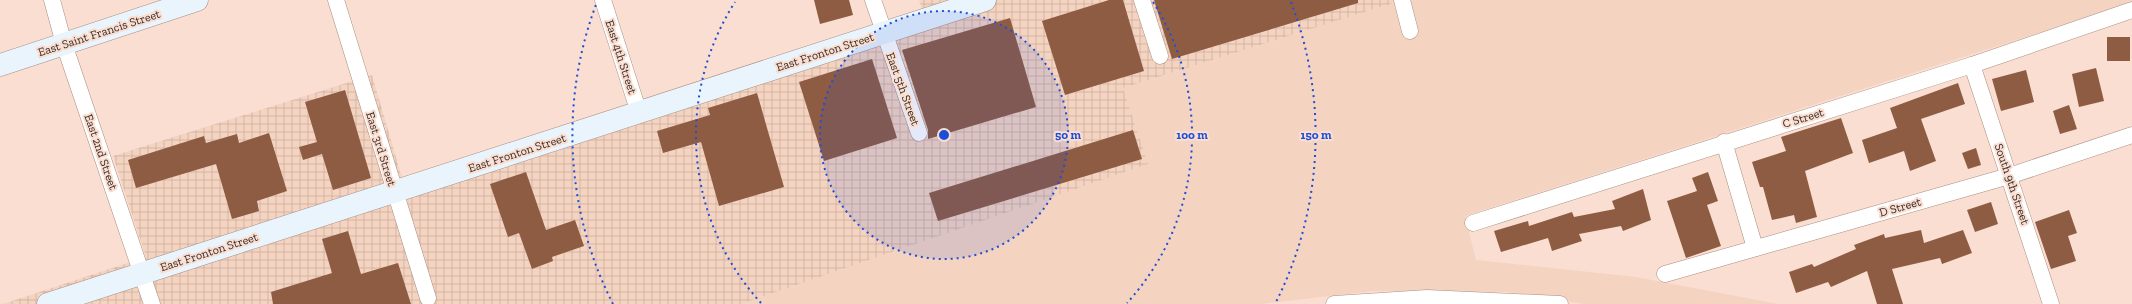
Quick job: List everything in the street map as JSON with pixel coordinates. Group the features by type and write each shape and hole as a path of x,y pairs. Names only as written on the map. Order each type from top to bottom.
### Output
{"main road":[{"name":"East Saint Francis Street","path":"0,65 197,0"},
{"name":"East Fronton Street","path":"48,304 986,0"}],"street":[{"name":"East 2nd Street","path":"52,0 64,44 152,304"},
{"name":"East 3rd Street","path":"336,0 394,193 428,298"},
{"name":"East 4th Street","path":"603,0 639,113"},
{"name":"East 5th Street","path":"873,0 883,33 919,133"},
{"path":"1142,0 1160,56"},
{"path":"1402,0 1410,31"},
{"name":"C Street","path":"1473,223 1724,142 1972,65 2132,10"},
{"name":"South 9th Street","path":"1972,65 2051,304"},
{"name":"D Street","path":"1665,274 2009,176 2132,135"},
{"path":"1724,142 1756,248"},
{"path":"1334,304 1428,298 1560,304"}],"shaded area":[{"path":"919,0 1403,0 1123,88 1148,164 741,304 3,304 146,257 113,156 372,75 402,178 922,9"},
{"path":"1403,0 2132,0 2132,3 1465,216 1476,260 1636,277 1778,304 1584,304 1508,292 1373,291 1262,304 741,304 1147,164 1123,88"}],"building":[{"path":"814,0 849,0 853,15 820,24"},
{"path":"1109,0 1123,0 1144,71 1065,95 1042,21"},
{"path":"1154,0 1358,0 1358,3 1172,59"},
{"path":"1010,18 1036,107 928,139 928,130 902,50"},
{"path":"2107,37 2130,37 2130,61 2107,61"},
{"path":"872,59 897,138 824,161 799,82"},
{"path":"2096,68 2104,101 2079,107 2072,74"},
{"path":"2026,70 2034,102 2001,111 1992,79"},
{"path":"1958,83 1965,104 1921,119 1936,161 1910,171 1904,151 1869,163 1862,140 1897,128 1890,108"},
{"path":"345,90 371,178 333,190 322,154 303,160 299,147 317,142 305,102"},
{"path":"757,93 784,187 719,206 701,142 663,153 657,131 710,115 708,108"},
{"path":"2069,105 2077,129 2060,134 2053,111"},
{"path":"1841,118 1853,153 1805,171 1817,217 1796,223 1794,215 1772,220 1763,187 1760,187 1752,162 1786,151 1781,137"},
{"path":"1133,130 1142,159 938,221 929,193"},
{"path":"269,133 287,191 257,201 259,211 232,219 216,164 136,188 128,160 204,136 206,143 237,134 239,143"},
{"path":"1976,148 1981,165 1968,169 1962,153"},
{"path":"526,172 546,230 575,220 584,246 552,257 553,261 532,269 519,233 508,237 490,184"},
{"path":"1708,172 1718,201 1707,205 1721,246 1686,258 1667,201 1697,191 1692,178"},
{"path":"1643,189 1651,220 1623,231 1621,226 1579,234 1582,241 1552,251 1548,238 1501,252 1494,231 1528,221 1529,226 1572,212 1574,217 1615,209 1612,201"},
{"path":"1991,202 1998,224 1975,232 1967,210"},
{"path":"2069,210 2077,233 2068,236 2076,261 2051,269 2035,222"},
{"path":"1921,230 1924,243 1963,230 1972,253 1942,264 1940,258 1892,269 1903,304 1877,304 1867,271 1831,287 1828,282 1796,293 1789,272 1812,264 1814,267 1856,249 1854,245 1884,234 1885,238"},
{"path":"348,231 361,274 398,263 411,304 273,304 271,292 332,273 322,239"}]}
